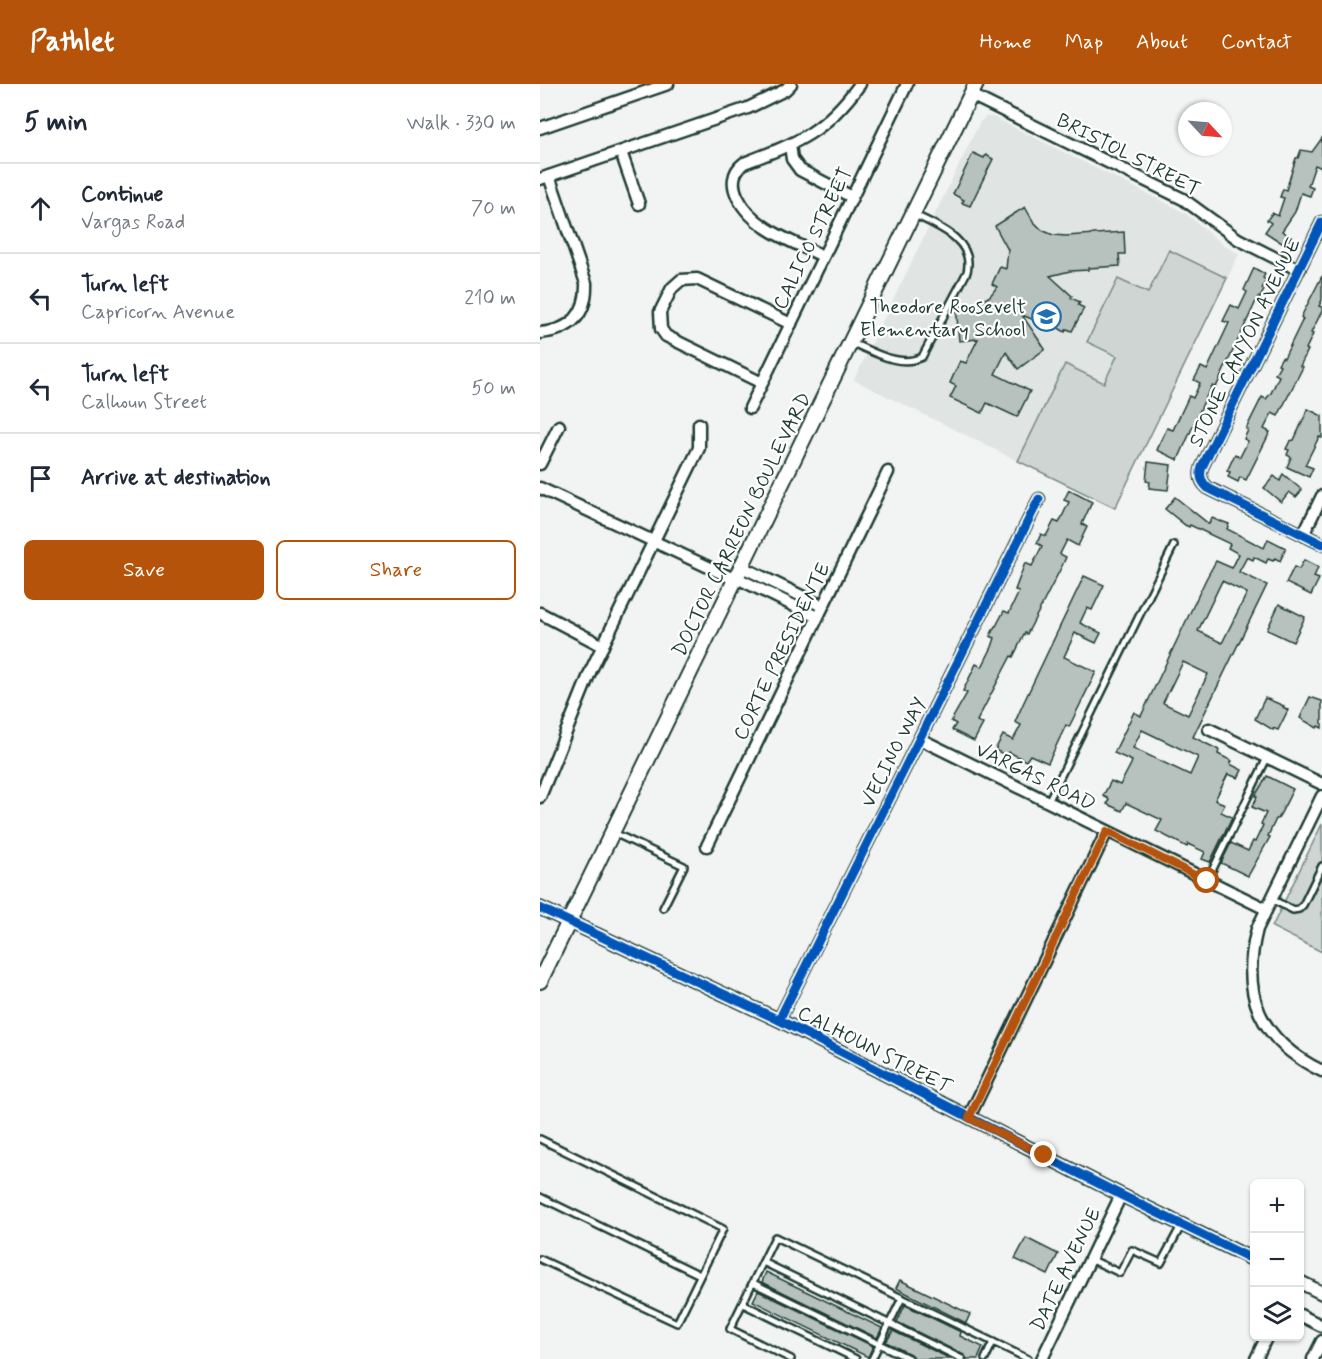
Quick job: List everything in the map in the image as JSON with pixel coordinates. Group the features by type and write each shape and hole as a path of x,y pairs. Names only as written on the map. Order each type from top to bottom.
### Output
{"main road":[{"name":"DOCTOR CARREON BOULEVARD","path":"540,981 973,89"}],"street":[{"path":"540,128 668,84"},
{"path":"540,333 552,332 569,326 583,308 586,296 586,283 544,177 748,108 785,90 791,84"},
{"path":"823,256 761,224 751,215 735,193 733,183 738,167 744,163 790,145 814,132 833,117 860,84"},
{"name":"CALICO STREET","path":"750,408 907,84"},
{"name":"BRISTOL STREET","path":"973,89 1183,199 1238,238 1299,270"},
{"path":"790,145 792,159 800,170 852,197"},
{"path":"621,152 639,204"},
{"name":"STONE CANYON AVENUE","path":"1303,535 1208,488 1201,477 1202,467 1322,222"},
{"path":"762,383 666,336 661,329 660,312 672,288 681,280 697,279 791,324"},
{"path":"540,797 591,670 699,448 699,424"},
{"path":"540,464 559,426"},
{"name":"CORTE PRESIDENTE","path":"707,846 888,472"},
{"path":"540,488 654,541 820,611"},
{"path":"1322,496 1303,535 1322,544"},
{"name":"VECINO WAY","path":"779,1020 1039,499"},
{"path":"540,613 603,646"},
{"path":"1209,729 1322,783"},
{"name":"VARGAS ROAD","path":"920,739 1207,881 1269,904"},
{"path":"1322,796 1257,929 1251,952 1250,975 1253,996 1259,1012 1273,1036 1287,1051 1322,1071"},
{"path":"969,1118 1107,831"},
{"name":"CALHOUN STREET","path":"540,908 779,1020 1250,1258"},
{"name":"DATE AVENUE","path":"1042,1359 1120,1194"},
{"path":"1304,1284 1322,1293"},
{"path":"1304,1317 1322,1326"},
{"path":"1256,1359 1265,1341"},
{"path":"1313,1359 1322,1341"}],"lane":[{"path":"851,342 892,360 905,361 922,357 967,272 969,263 967,255 954,236 913,214"},
{"path":"1048,802 1174,545"},
{"path":"1207,881 1268,756"},
{"path":"612,832 684,866 663,908"},
{"path":"1269,904 1293,910 1299,909 1322,866"},
{"path":"540,1139 723,1229 677,1323 540,1259"},
{"path":"540,1197 700,1275"},
{"path":"1090,1259 1120,1273 1132,1250 1161,1263 1182,1224"},
{"path":"791,1359 730,1329 775,1237 1028,1359"},
{"path":"763,1262 962,1359"},
{"path":"753,1283 910,1359"},
{"path":"872,1359 902,1298"},
{"path":"742,1304 856,1359"},
{"path":"985,1359 993,1342"}],"shaded area":[{"name":"Theodore Roosevelt Elementary School","path":"986,117 993,117 1176,208 1222,244 1239,254 1115,509 854,380 980,122"},
{"path":"1169,250 1227,278 1115,508 1018,461 1065,364 1104,383 1117,356 1087,342 1118,279 1148,293"},
{"path":"1322,824 1322,952 1272,927"}],"building":[{"path":"1322,138 1322,168 1315,165 1308,186 1313,188 1310,196 1301,193 1295,212 1282,231 1291,237 1285,245 1265,232 1271,223 1267,220 1272,213 1278,216 1284,198 1280,197 1283,189 1286,190 1296,158 1301,150 1312,152"},
{"path":"973,153 984,158 986,155 993,159 970,206 962,203 964,200 953,194"},
{"path":"1025,207 1033,221 1042,230 1053,235 1124,232 1125,254 1119,254 1120,266 1088,268 1088,270 1070,271 1050,276 1072,296 1071,298 1080,302 1078,305 1084,308 1072,331 1067,329 1065,332 1022,315 1045,349 1018,369 1006,352 995,374 1030,391 1017,417 987,403 982,413 950,398 956,386 950,383 960,361 966,363 978,339 959,341 956,306 971,305 982,301 990,296 997,287 992,284 1000,267 1006,269 1008,250 995,226"},
{"path":"1254,268 1265,274 1263,278 1266,280 1262,289 1264,290 1260,298 1258,297 1216,387 1212,386 1204,401 1178,460 1157,450 1167,428 1173,430 1189,396 1193,398 1200,383 1194,380 1201,367 1207,370 1229,323 1223,321 1231,305 1239,309 1247,292 1244,290"},
{"path":"1322,276 1322,300 1319,306 1322,307 1322,311 1311,333 1313,334 1306,349 1308,350 1300,366 1303,367 1278,416 1272,413 1264,429 1270,432 1246,480 1240,477 1238,482 1228,477 1230,472 1227,471 1235,454 1240,457 1248,441 1244,439 1248,430 1246,429 1262,397 1266,399 1271,393 1279,376 1275,374 1280,365 1278,364 1282,357 1284,358 1303,319 1301,317"},
{"path":"1308,409 1322,416 1322,438 1319,437 1305,465 1313,468 1309,477 1287,467 1291,457 1287,455 1289,450 1286,449 1290,441 1294,440"},
{"path":"1148,462 1171,465 1168,490 1149,488 1150,482 1146,481"},
{"path":"1283,474 1302,490 1296,497 1289,492 1281,502 1264,488 1274,476 1280,481"},
{"path":"1069,490 1092,502 1082,524 1087,527 1078,546 1067,540 1060,554 1066,557 1062,566 1027,634 1025,633 1013,657 1011,656 977,721 983,724 974,741 952,730 956,724 951,721 967,693 963,691 976,664 982,667 992,647 995,638 990,636 995,626 1004,611 1009,613 1017,596 1019,591 1015,590 1025,563 1032,566 1042,546 1037,543 1041,534 1046,536 1054,521 1059,523 1069,502 1064,500"},
{"path":"1175,497 1209,524 1212,518 1229,524 1227,529 1264,548 1268,539 1286,548 1280,561 1275,558 1273,561 1268,559 1266,563 1254,557 1253,560 1247,557 1239,572 1267,585 1193,737 1219,750 1218,754 1232,761 1230,764 1242,770 1238,778 1228,774 1215,800 1225,804 1221,812 1232,817 1210,862 1202,859 1205,852 1188,844 1187,847 1156,831 1162,820 1126,803 1122,811 1107,804 1109,799 1103,796 1111,781 1120,785 1131,764 1132,761 1114,753 1134,712 1141,716 1216,561 1232,568 1239,554 1228,548 1230,544 1190,525 1189,527 1185,525 1165,509","holes":["1222,581 1247,593 1222,643 1198,631","1183,662 1208,674 1188,715 1163,703","1142,730 1198,757 1190,775 1133,748"]},
{"path":"1304,560 1318,567 1314,577 1319,579 1311,595 1286,583 1294,567 1299,569"},
{"path":"1084,576 1104,585 1092,610 1087,608 1080,623 1101,633 1096,643 1075,633 1064,657 1096,672 1069,727 1066,725 1048,763 1030,755 1026,761 1009,752 1007,756 995,750 1003,735 1013,740 1021,725 1015,722"},
{"path":"1279,604 1305,617 1293,642 1267,630"},
{"path":"1310,697 1322,701 1322,728 1318,726 1317,728 1300,718"},
{"path":"1265,698 1288,710 1278,730 1273,728 1273,730 1255,719"},
{"path":"1267,776 1293,789 1248,876 1221,863 1231,843 1248,851 1253,841 1255,842 1266,813 1252,807 1257,797 1255,796"},
{"path":"1026,1238 1058,1254 1048,1275 1015,1259"},
{"path":"766,1272 882,1328 877,1338 762,1282"},
{"path":"900,1280 970,1314 966,1323 896,1288"},
{"path":"758,1291 873,1346 868,1357 753,1301"},
{"path":"905,1305 961,1332 960,1336 983,1347 978,1359 967,1359 964,1355 897,1322"},
{"path":"893,1331 951,1359 915,1359 912,1355 886,1342"}],"cycle path":[{"path":"1322,222 1201,473 1202,481 1208,488 1322,544"},
{"path":"779,1020 1039,499"},
{"path":"540,908 779,1020 1121,1195 1250,1258"}],"place":[{"name":"Theodore Roosevelt Elementary School","path":"1047,317"}],"route":[{"path":"1044,1155 969,1118 1107,831 1207,881"}]}
